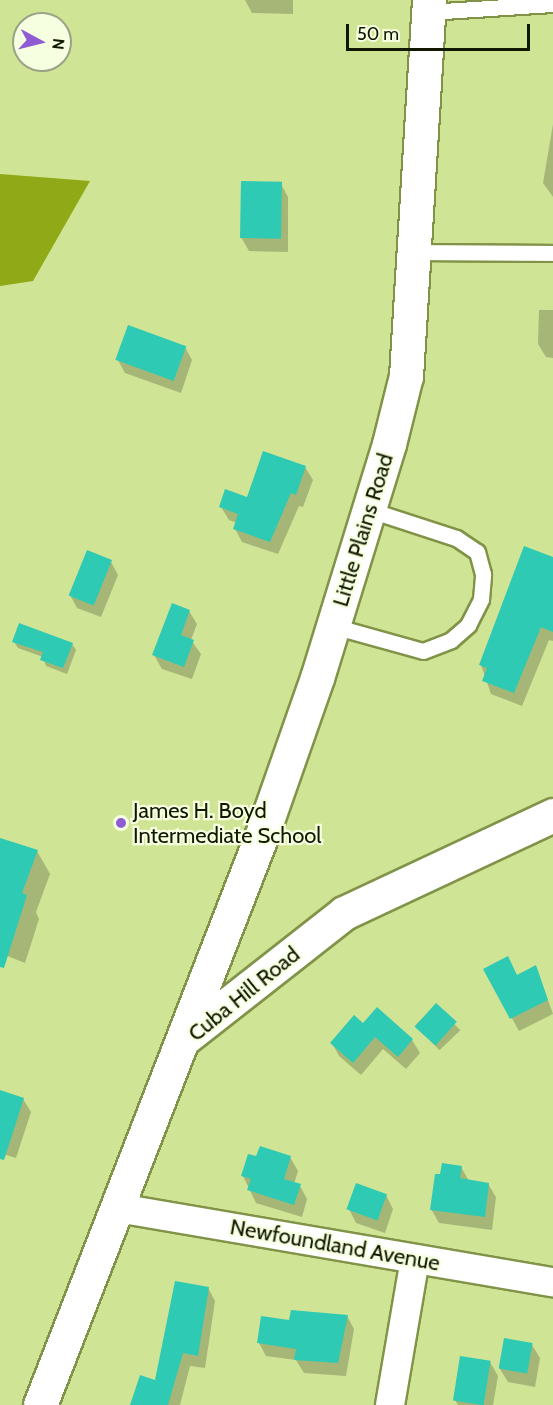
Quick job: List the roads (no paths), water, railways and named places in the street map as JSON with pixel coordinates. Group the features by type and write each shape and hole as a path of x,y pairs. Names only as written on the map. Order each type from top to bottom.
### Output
{"street":[{"name":"Little Plains Road","path":"186,1037 263,832 333,626 370,510 406,376 416,252 429,6"},
{"name":"Cuba Hill Road","path":"40,1405 186,1037 344,914 553,815"},
{"name":"Newfoundland Avenue","path":"118,1208 553,1282"},
{"path":"390,1405 415,1259"}],"lane":[{"path":"429,6 553,4"},
{"path":"416,252 553,253"},
{"path":"333,626 423,651 451,640 468,625 481,599 483,574 477,552 456,538 370,510"}],"place":[{"name":"James H. Boyd Intermediate School","path":"121,823"}]}
